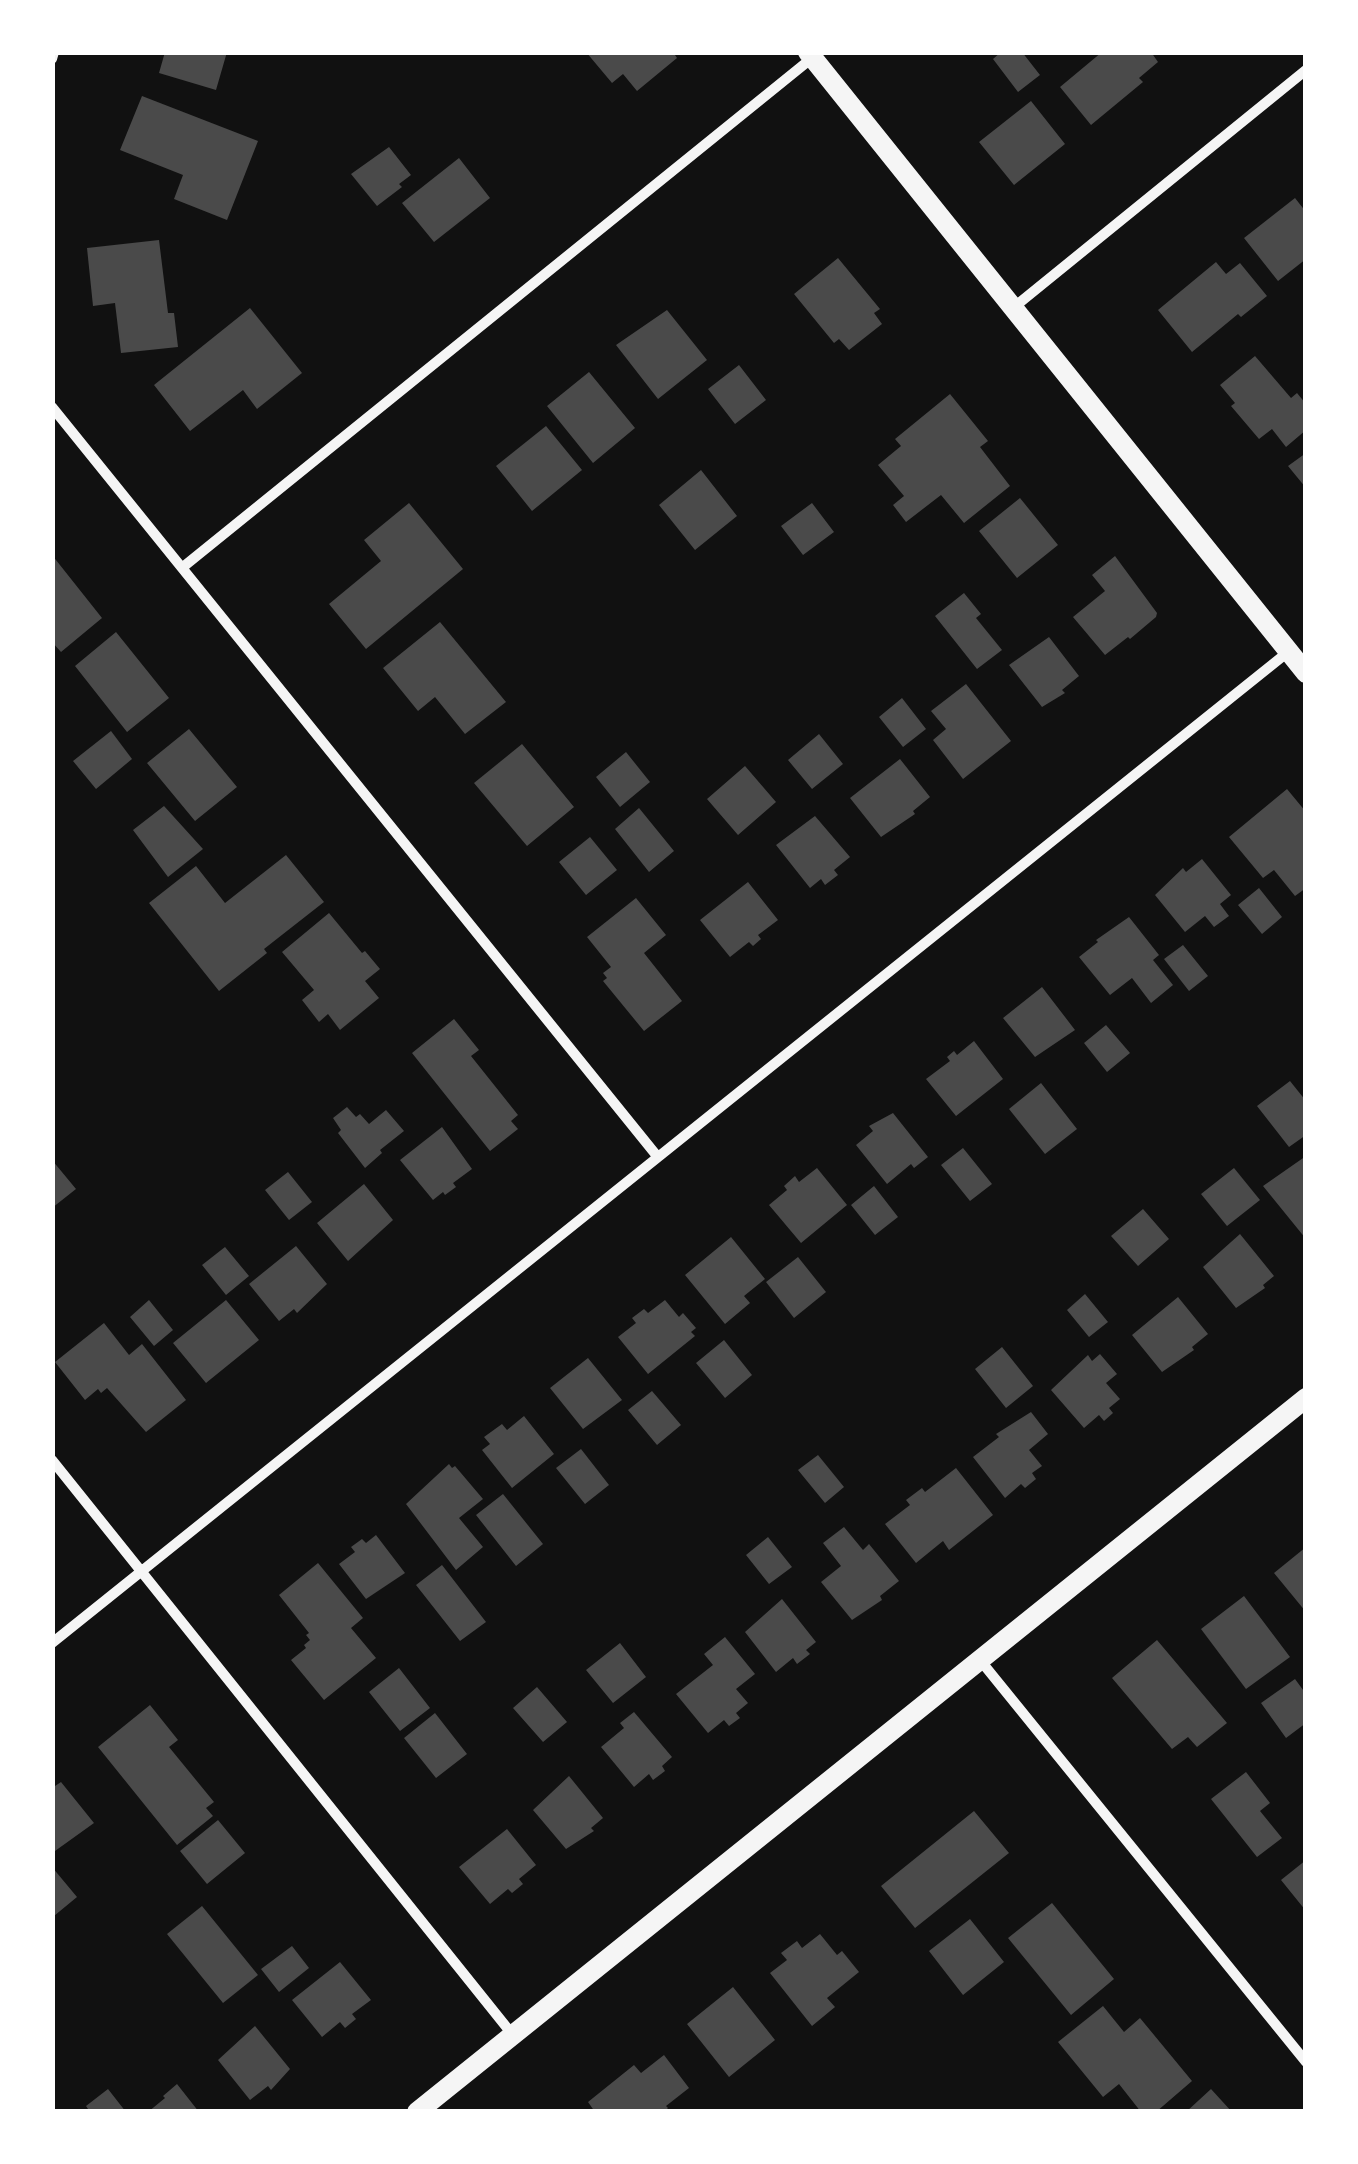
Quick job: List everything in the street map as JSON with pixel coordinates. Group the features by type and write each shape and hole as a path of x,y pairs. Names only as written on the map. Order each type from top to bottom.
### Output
{"main road":[{"path":"810,55 1306,674"},
{"path":"417,2112 1306,1398"}],"street":[{"path":"183,567 810,55"},
{"path":"1012,308 1306,70"},
{"path":"52,406 657,1156"},
{"path":"52,1642 1288,652"},
{"path":"52,1460 512,2034"},
{"path":"980,1659 1306,2062"}],"building":[{"path":"165,52 227,52 216,90 159,73"},
{"path":"586,52 673,52 677,58 637,91 623,74 612,83"},
{"path":"1001,52 1022,52 1040,75 1018,92 993,59"},
{"path":"1102,52 1151,52 1158,62 1139,78 1143,82 1091,125 1060,87"},
{"path":"142,96 258,141 227,220 174,199 183,175 120,150"},
{"path":"1031,101 1065,144 1014,185 979,142"},
{"path":"389,147 411,175 377,206 351,174"},
{"path":"459,158 490,198 434,242 402,203"},
{"path":"1295,198 1306,212 1306,259 1278,281 1244,238"},
{"path":"159,240 168,313 174,313 178,347 121,353 115,303 93,306 87,248"},
{"path":"838,258 880,309 874,313 882,324 849,350 839,339 834,343 794,294"},
{"path":"1216,262 1226,274 1240,263 1267,296 1192,352 1158,310"},
{"path":"250,308 302,373 257,409 243,390 190,431 154,385"},
{"path":"667,310 707,360 658,399 616,345"},
{"path":"1255,356 1291,398 1297,393 1306,404 1306,430 1286,447 1272,429 1259,439 1231,406 1235,403 1220,385"},
{"path":"739,365 766,400 735,424 708,389"},
{"path":"589,372 635,428 593,463 547,406"},
{"path":"950,394 988,441 980,447 1010,486 964,523 941,495 906,522 893,505 904,496 878,465 901,446 895,439"},
{"path":"546,426 582,470 532,511 496,466"},
{"path":"1306,453 1306,488 1288,466"},
{"path":"701,470 737,516 695,550 659,505"},
{"path":"1020,498 1058,545 1017,578 979,531"},
{"path":"409,503 463,569 366,649 329,604 381,561 364,540"},
{"path":"812,503 834,532 803,555 781,526"},
{"path":"52,555 102,618 61,652 52,642"},
{"path":"1115,556 1157,613 1130,639 1105,655 1073,617 1105,591 1092,575"},
{"path":"964,593 981,614 976,618 1002,650 977,669 935,616"},
{"path":"440,622 506,702 465,734 435,697 418,711 383,668"},
{"path":"116,632 169,698 127,732 75,666"},
{"path":"1049,637 1079,676 1062,690 1065,693 1042,707 1009,665"},
{"path":"966,684 1011,741 963,779 933,740 946,729 931,711"},
{"path":"902,698 926,729 903,747 879,717"},
{"path":"189,729 237,787 195,821 147,763"},
{"path":"111,731 132,759 96,789 73,761"},
{"path":"819,734 843,764 812,789 788,760"},
{"path":"522,744 574,807 527,846 474,783"},
{"path":"626,752 650,782 620,807 596,777"},
{"path":"900,759 930,797 913,811 915,814 881,837 850,798"},
{"path":"745,766 776,802 738,835 707,799"},
{"path":"1287,789 1306,812 1306,888 1295,896 1274,870 1263,878 1229,837"},
{"path":"164,806 203,849 168,877 133,830"},
{"path":"639,808 674,851 649,872 615,829"},
{"path":"815,816 850,857 834,870 838,875 825,885 821,879 810,888 776,845"},
{"path":"590,837 617,870 586,895 559,862"},
{"path":"286,855 324,902 219,991 149,903 196,866 225,903"},
{"path":"1202,859 1231,895 1220,904 1229,916 1214,927 1205,916 1185,932 1155,895 1183,868 1186,872"},
{"path":"748,882 778,920 758,935 761,939 753,946 749,942 730,957 700,920"},
{"path":"1259,888 1282,917 1262,934 1238,905"},
{"path":"636,898 666,935 644,953 682,1001 644,1031 603,981 607,978 603,973 611,967 587,937"},
{"path":"329,913 380,969 365,981 379,998 340,1030 328,1014 319,1022 302,1000 314,990 282,952"},
{"path":"1129,917 1159,955 1153,960 1173,985 1151,1003 1132,978 1110,995 1079,957"},
{"path":"1183,945 1208,976 1189,991 1164,959"},
{"path":"1042,987 1075,1030 1035,1057 1003,1018"},
{"path":"454,1019 479,1050 471,1056 518,1115 511,1121 518,1129 490,1151 412,1053"},
{"path":"1106,1025 1130,1053 1107,1072 1084,1043"},
{"path":"974,1041 1003,1079 956,1116 926,1079 950,1061 947,1057 954,1051 957,1055"},
{"path":"1290,1081 1306,1101 1306,1135 1289,1147 1257,1106"},
{"path":"1041,1083 1077,1129 1045,1154 1009,1109"},
{"path":"347,1107 369,1124 386,1110 404,1131 365,1168 338,1133 341,1130 333,1118"},
{"path":"893,1113 928,1157 914,1168 911,1164 887,1184 856,1145 873,1131 869,1126"},
{"path":"442,1127 472,1169 453,1183 456,1187 433,1200 400,1160"},
{"path":"963,1148 992,1184 970,1201 941,1165"},
{"path":"1306,1156 1306,1239 1263,1186"},
{"path":"52,1160 76,1189 52,1208"},
{"path":"817,1168 847,1205 801,1243 769,1205 787,1190 784,1186 795,1176 799,1182"},
{"path":"1234,1168 1260,1200 1227,1226 1201,1194"},
{"path":"288,1172 312,1202 289,1220 265,1190"},
{"path":"364,1184 393,1220 348,1261 317,1223"},
{"path":"874,1186 898,1217 875,1235 851,1205"},
{"path":"1143,1209 1169,1239 1138,1266 1111,1236"},
{"path":"1240,1234 1274,1276 1263,1285 1265,1288 1236,1308 1203,1267"},
{"path":"731,1237 765,1279 744,1296 750,1303 725,1324 685,1275"},
{"path":"296,1246 327,1284 297,1313 294,1309 279,1321 249,1284"},
{"path":"225,1247 249,1276 226,1295 202,1265"},
{"path":"798,1257 826,1292 794,1318 766,1282"},
{"path":"1085,1294 1108,1322 1089,1337 1067,1310"},
{"path":"1178,1297 1208,1334 1192,1347 1194,1350 1162,1372 1132,1335"},
{"path":"149,1300 173,1330 154,1346 130,1317"},
{"path":"226,1300 259,1340 206,1383 173,1343"},
{"path":"665,1300 679,1317 683,1313 696,1328 691,1332 695,1336 648,1374 618,1337 636,1323 632,1318 644,1309 648,1313"},
{"path":"104,1323 129,1355 142,1344 186,1400 146,1432 107,1388 101,1393 98,1389 85,1400 55,1362"},
{"path":"724,1340 752,1375 725,1398 696,1363"},
{"path":"1002,1347 1033,1386 1006,1408 975,1369"},
{"path":"1100,1354 1117,1374 1106,1383 1120,1399 1109,1408 1113,1413 1104,1421 1099,1415 1084,1428 1051,1390 1088,1355 1092,1361"},
{"path":"588,1358 622,1400 583,1429 550,1388"},
{"path":"652,1391 681,1425 657,1445 628,1410"},
{"path":"1031,1412 1048,1434 1029,1450 1042,1466 1032,1473 1036,1479 1025,1488 1021,1484 1005,1498 973,1457 999,1437 996,1434"},
{"path":"524,1416 554,1454 512,1488 482,1450 490,1444 484,1437 502,1424 507,1430"},
{"path":"581,1449 609,1485 585,1504 556,1468"},
{"path":"818,1455 844,1487 825,1503 798,1470"},
{"path":"449,1464 483,1499 459,1518 483,1547 456,1570 406,1504"},
{"path":"956,1468 993,1515 949,1550 943,1541 916,1563 885,1524 910,1505 906,1500 922,1488 925,1492"},
{"path":"503,1494 543,1544 516,1566 476,1515"},
{"path":"844,1527 863,1550 869,1544 899,1581 880,1596 882,1600 852,1620 821,1582 841,1566 823,1543"},
{"path":"376,1535 405,1573 366,1599 339,1564 355,1552 351,1547"},
{"path":"768,1537 792,1567 769,1584 746,1555"},
{"path":"1306,1547 1306,1612 1274,1573"},
{"path":"318,1563 363,1618 351,1628 376,1658 324,1700 291,1660 306,1648 309,1633 279,1595"},
{"path":"442,1565 486,1622 460,1641 416,1585"},
{"path":"1244,1596 1290,1657 1246,1689 1201,1629"},
{"path":"782,1599 816,1642 806,1650 810,1654 797,1664 793,1658 776,1672 745,1632"},
{"path":"725,1637 755,1674 736,1689 748,1703 736,1713 740,1718 729,1726 724,1720 708,1733 676,1694 713,1665 704,1654"},
{"path":"1157,1640 1227,1723 1197,1747 1188,1737 1172,1749 1112,1678"},
{"path":"620,1643 646,1677 613,1703 586,1670"},
{"path":"399,1668 430,1708 400,1731 369,1692"},
{"path":"1295,1679 1306,1694 1306,1723 1286,1738 1261,1703"},
{"path":"537,1687 567,1722 543,1742 513,1708"},
{"path":"150,1705 178,1740 169,1747 214,1802 206,1808 213,1816 177,1845 98,1747"},
{"path":"634,1712 672,1757 662,1766 665,1771 653,1780 649,1774 634,1787 601,1747 624,1728 620,1723"},
{"path":"435,1713 467,1754 436,1778 404,1738"},
{"path":"1246,1772 1270,1803 1260,1811 1282,1838 1257,1857 1211,1799"},
{"path":"569,1776 603,1818 591,1828 594,1831 566,1849 533,1810"},
{"path":"61,1782 94,1823 55,1851 52,1788"},
{"path":"974,1811 1009,1853 915,1928 881,1886"},
{"path":"218,1820 245,1853 207,1884 180,1851"},
{"path":"507,1829 536,1865 519,1879 523,1884 512,1893 508,1889 490,1904 459,1867"},
{"path":"1306,1860 1306,1911 1281,1880"},
{"path":"52,1867 77,1897 54,1916 52,1914"},
{"path":"1052,1903 1114,1979 1071,2015 1008,1938"},
{"path":"202,1906 258,1975 223,2003 167,1934"},
{"path":"970,1919 1004,1962 963,1995 929,1951"},
{"path":"820,1934 837,1955 842,1951 859,1972 827,1998 835,2007 812,2026 770,1973 787,1960 781,1953 797,1941 802,1948"},
{"path":"292,1946 309,1968 279,1992 261,1969"},
{"path":"340,1962 371,2000 352,2014 356,2019 345,2028 340,2022 322,2037 292,2000"},
{"path":"733,1987 775,2040 729,2077 687,2024"},
{"path":"1103,2006 1124,2032 1140,2018 1192,2081 1156,2112 1141,2112 1119,2084 1103,2097 1058,2042"},
{"path":"255,2026 290,2069 271,2090 268,2086 250,2100 218,2060"},
{"path":"664,2055 689,2088 664,2112 595,2112 588,2102 634,2065 641,2073"},
{"path":"177,2084 199,2112 148,2112 165,2098"},
{"path":"108,2089 126,2112 90,2112 86,2106"},
{"path":"1211,2089 1232,2112 1186,2112"}]}
